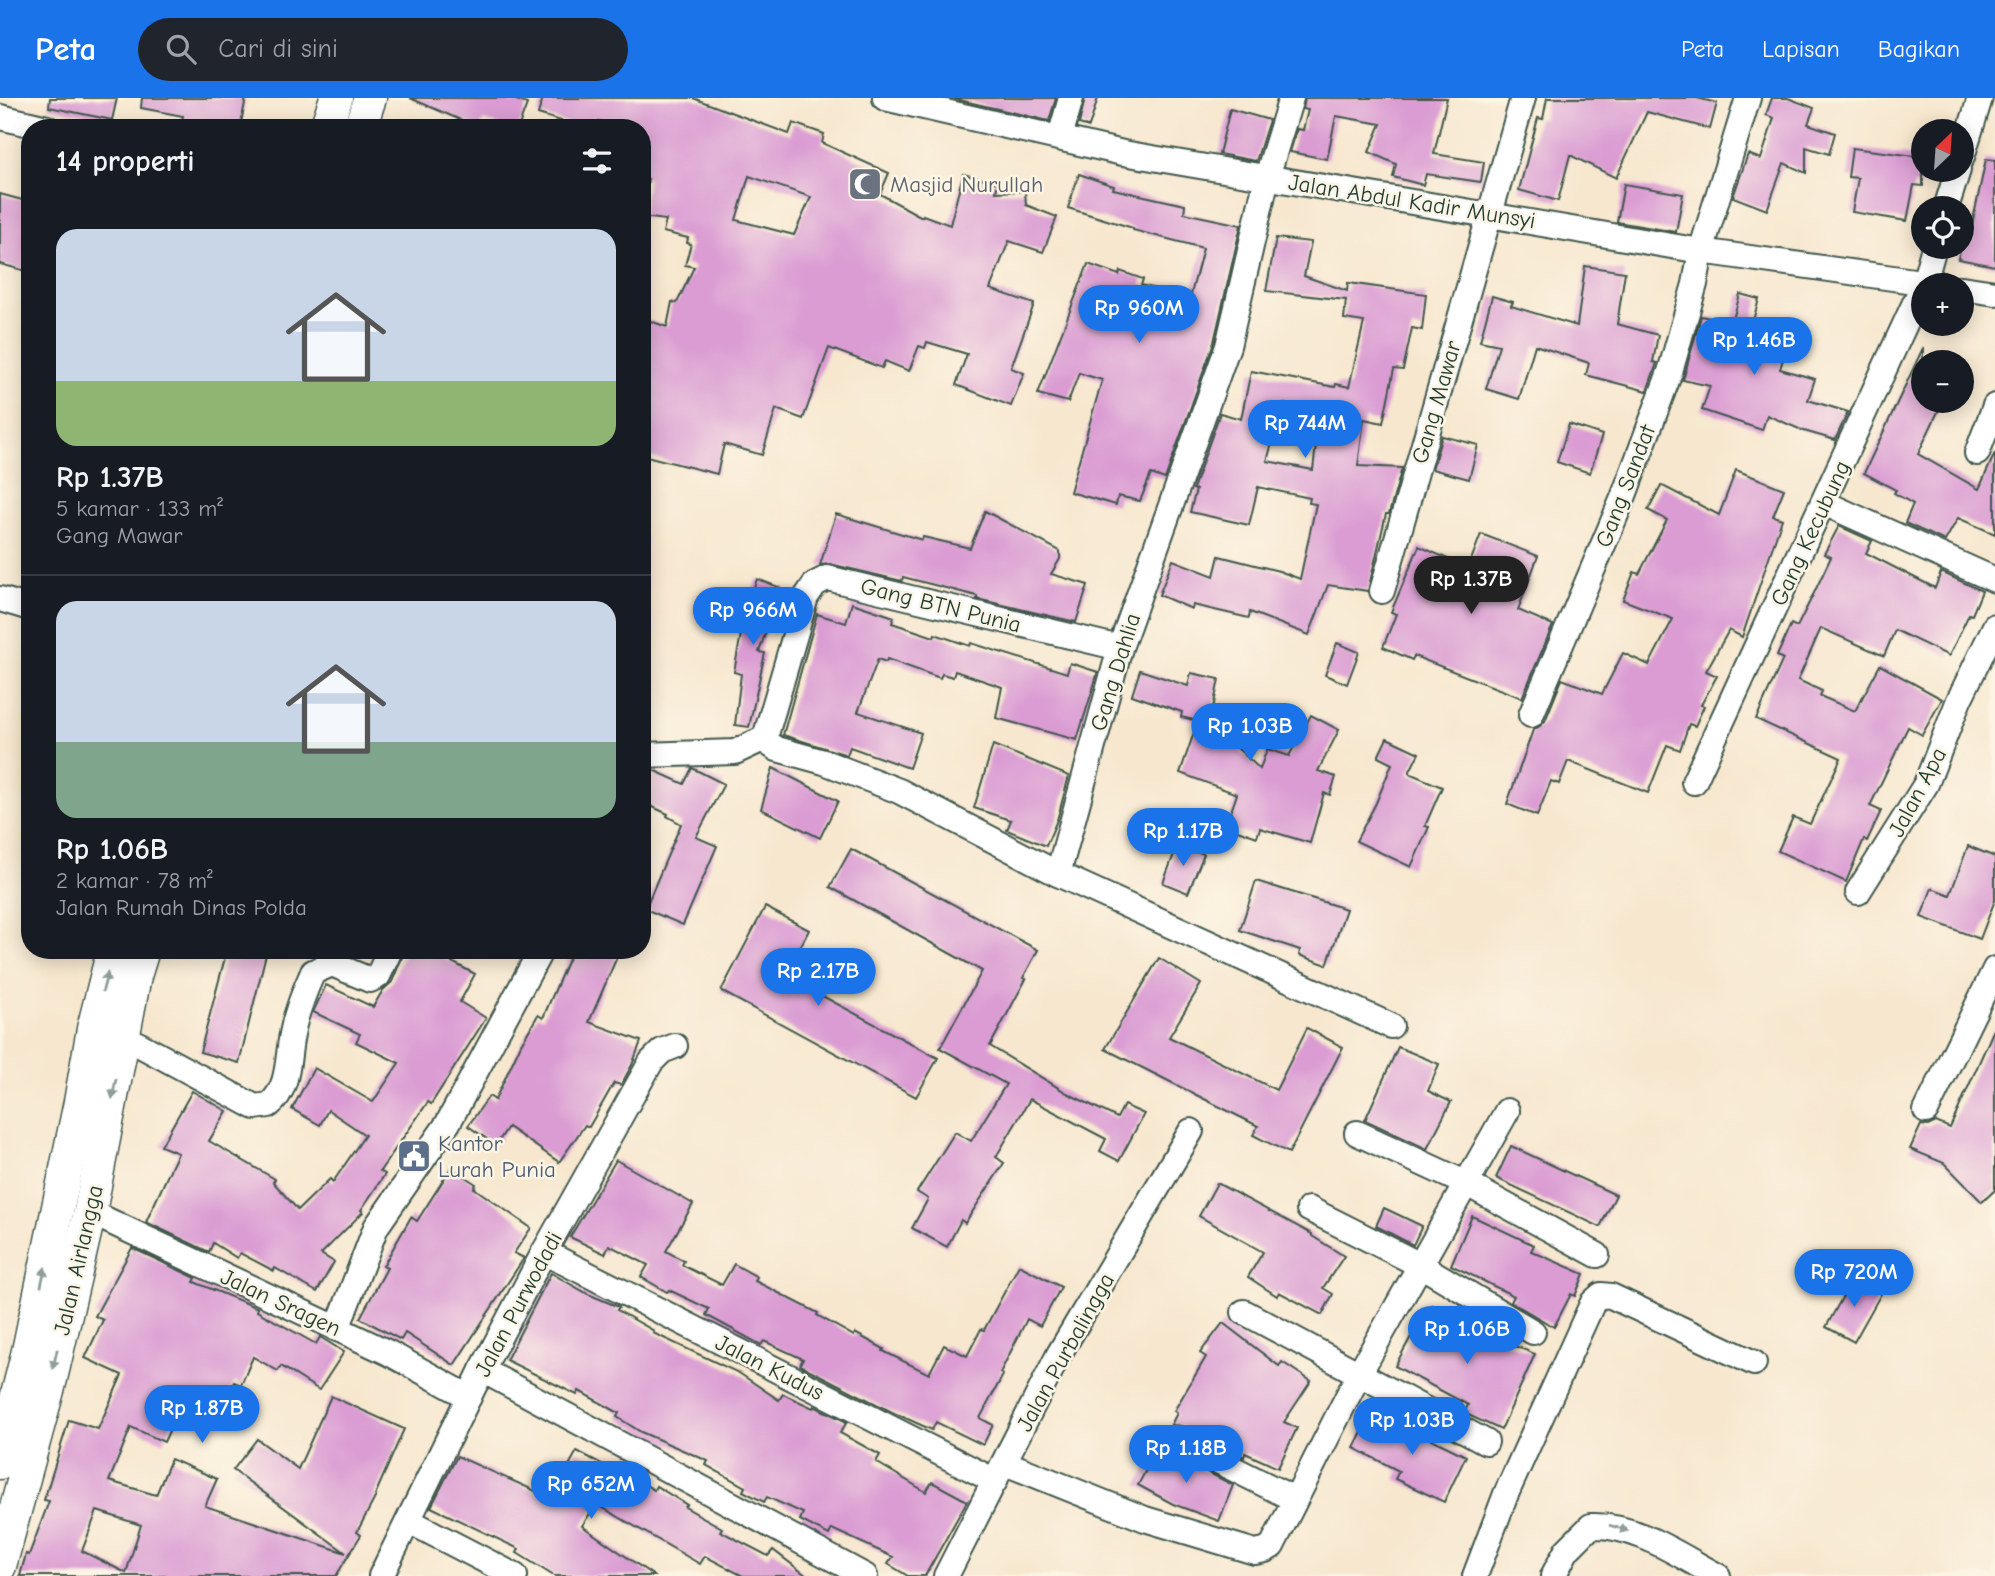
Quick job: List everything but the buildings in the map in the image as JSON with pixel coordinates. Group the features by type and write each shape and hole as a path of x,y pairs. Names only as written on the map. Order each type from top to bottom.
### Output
{"main road":[{"path":"329,119 336,98"},
{"path":"363,119 370,98"},
{"name":"Jalan Airlangga","path":"0,1462 28,1351 93,1029 111,959"},
{"name":"Jalan Airlangga","path":"0,1566 50,1383 90,1212 141,959"}],"street":[{"name":"Jalan Abdul Kadir Munsyi","path":"885,98 1123,153 1701,251 1911,281"},
{"path":"1060,137 1071,98"},
{"name":"Gang Dahlia","path":"1058,874 1120,648 1228,346 1267,177 1291,98"},
{"name":"Gang Mawar","path":"1382,591 1523,98"},
{"name":"Gang Sandat","path":"1531,715 1623,498 1670,372 1695,284 1701,251 1748,98"},
{"path":"1974,119 1980,98"},
{"path":"0,117 21,122"},
{"path":"1974,290 1995,293"},
{"name":"Gang Kecubung","path":"1694,782 1824,503 1911,328"},
{"path":"1977,453 1995,406"},
{"path":"1824,503 1995,580"},
{"name":"Gang BTN Punia","path":"771,744 806,597 815,584 827,578 1120,648"},
{"path":"0,599 21,605"},
{"name":"Jalan Apa","path":"1863,886 1926,784 1959,700 1995,626"},
{"path":"651,755 736,752 771,744 824,762 898,791 1058,874 1391,1026"},
{"path":"93,1029 125,1037 255,1107 269,1105 282,1087 302,995 313,972 332,964 370,980 378,976 386,959"},
{"path":"337,1329 376,1227 448,1123 536,959"},
{"path":"1926,1111 1995,969"},
{"name":"Jalan Purwodadi","path":"381,1576 482,1370 544,1252 651,1062 662,1051 675,1046"},
{"name":"Jalan Kudus","path":"544,1252 1000,1472 1255,1552 1272,1546 1360,1372 1507,1111"},
{"name":"Jalan Purbalingga","path":"946,1576 1059,1354 1191,1131"},
{"path":"1357,1133 1467,1184 1597,1255"},
{"path":"1309,1209 1422,1266 1533,1332"},
{"name":"Jalan Sragen","path":"90,1212 389,1353 469,1397"},
{"path":"1475,1576 1506,1494 1593,1303 1601,1295 1611,1296 1754,1363"},
{"path":"1244,1312 1486,1442"},
{"path":"482,1370 865,1576"},
{"path":"1174,1439 1294,1499"},
{"path":"409,1521 515,1576"},
{"path":"1553,1576 1567,1550 1591,1525 1611,1525 1639,1534 1718,1576"}],"place":[{"name":"Masjid Nurullah","path":"865,184"},
{"name":"Kantor Lurah Punia","path":"414,1156"}]}
